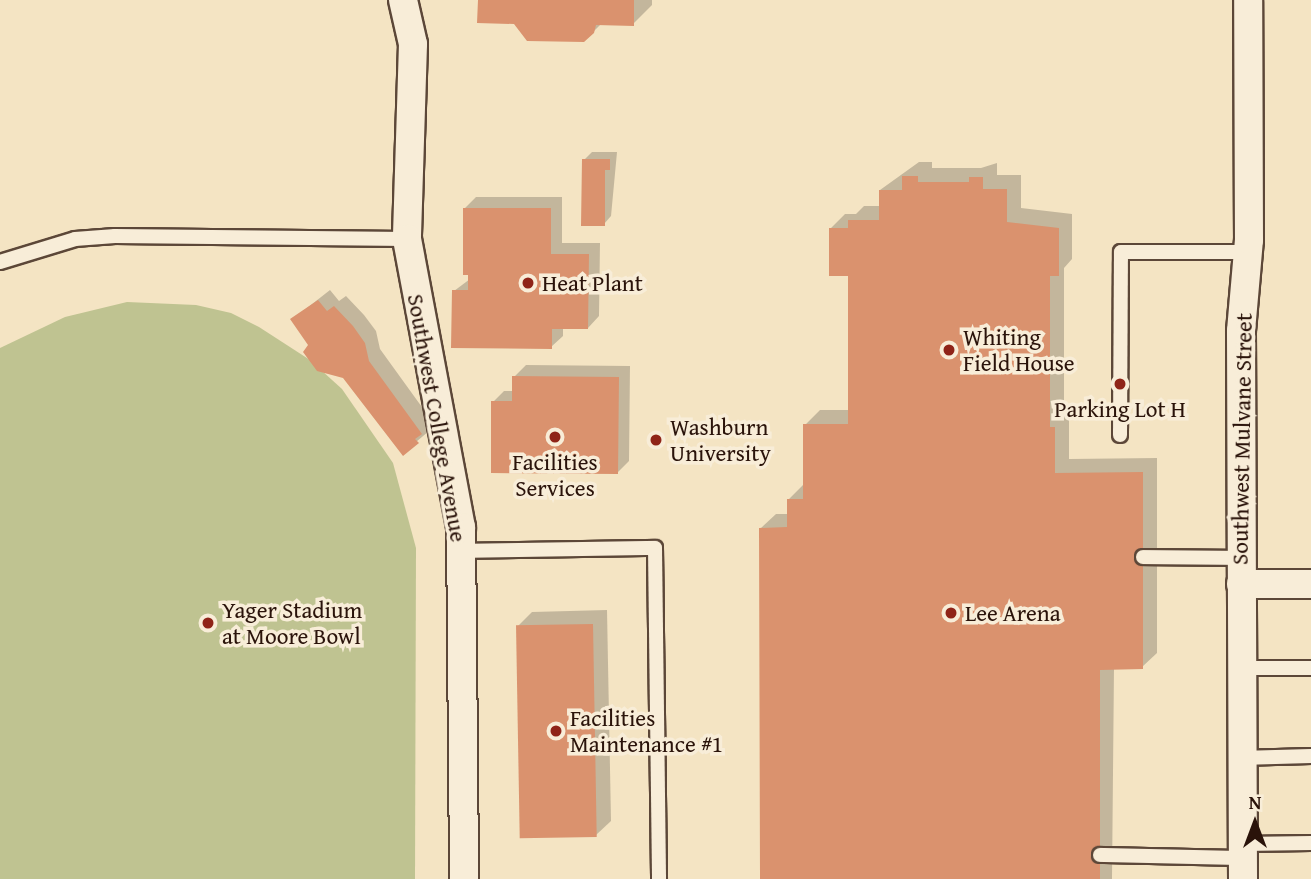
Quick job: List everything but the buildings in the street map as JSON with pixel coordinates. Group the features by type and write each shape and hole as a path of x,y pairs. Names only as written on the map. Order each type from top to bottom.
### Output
{"street":[{"name":"Southwest College Avenue","path":"403,0 413,44 407,239 462,551 464,879"},
{"name":"Southwest Mulvane Street","path":"1243,860 1240,758 1241,331 1248,251 1248,0"},
{"path":"1241,571 1311,584"}],"lane":[{"path":"0,262 75,239 114,236 407,239"},
{"path":"1120,435 1121,251 1248,251"},
{"path":"462,551 655,548 659,879"},
{"path":"1143,557 1241,571"},
{"path":"1241,668 1311,668"},
{"path":"1240,758 1311,756"},
{"path":"1100,855 1243,860 1311,844"}],"green space":[{"name":"Yager Stadium at Moore Bowl","path":"127,302 196,305 231,313 259,327 310,360 342,389 393,463 416,548 415,879 0,879 0,348 65,317"}],"place":[{"name":"Heat Plant","path":"528,283"},
{"name":"Whiting Field House","path":"949,350"},
{"name":"Parking Lot H","path":"1120,384"},
{"name":"Facilities Services","path":"555,437"},
{"name":"Washburn University","path":"656,440"},
{"name":"Lee Arena","path":"951,613"},
{"name":"Yager Stadium at Moore Bowl","path":"208,623"},
{"name":"Facilities Maintenance #1","path":"556,731"}]}
